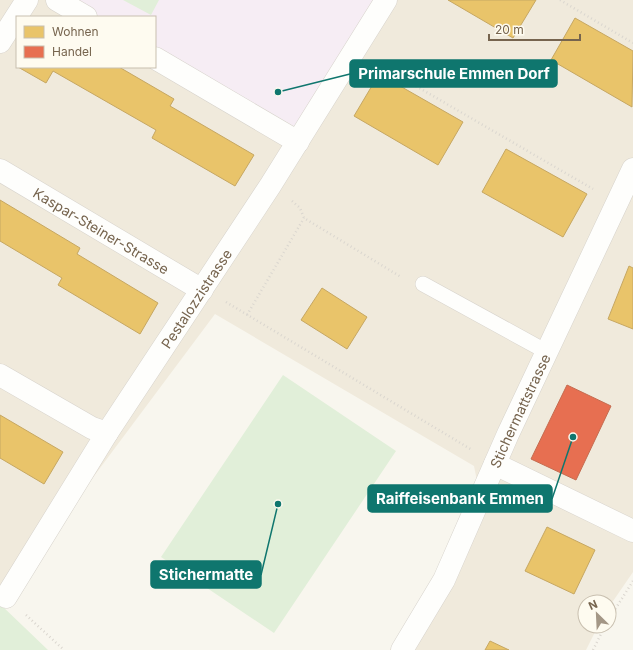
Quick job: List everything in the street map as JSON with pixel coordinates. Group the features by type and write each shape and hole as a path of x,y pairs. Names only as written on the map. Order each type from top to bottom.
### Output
{"street":[{"path":"17,16 27,0"},
{"path":"57,0 84,16"},
{"name":"Pestalozzistrasse","path":"6,596 107,433 270,186 386,0"},
{"path":"0,42 16,17"},
{"path":"156,59 298,142"},
{"name":"Stichermattstrasse","path":"402,650 444,580 546,352 633,169"},
{"name":"Kaspar-Steiner-Strasse","path":"0,170 202,290"},
{"path":"0,375 92,428 107,433"},
{"path":"495,464 633,531"}],"lane":[{"path":"424,284 546,352"}],"path":[{"path":"560,0 633,43"},
{"path":"355,51 617,203"},
{"path":"270,186 286,196 300,208 304,218 413,284 424,284"},
{"path":"247,315 304,218"},
{"path":"202,290 247,315 495,464"},
{"path":"617,606 633,580"},
{"path":"6,596 64,650"},
{"path":"593,650 601,634"}],"shaded area":[{"path":"0,0 60,0 89,16 16,16 16,68 156,67 300,133 380,0 633,0 633,572 617,595 617,594 577,594 577,634 594,634 586,650 390,650 428,591 478,486 474,466 215,314 0,602"},
{"path":"70,0 376,0 299,129 156,48 156,16 99,16"}],"green space":[{"path":"123,0 159,0 151,15"},
{"path":"283,375 396,451 274,633 161,557"},
{"path":"0,604 48,650 0,650"}],"building: Wohnen":[{"path":"448,0 536,0 513,38"},
{"path":"575,18 633,51 632,107 551,60"},
{"path":"20,68 121,68 174,99 170,106 254,155 235,186 152,138 156,130 53,71 46,83"},
{"path":"379,74 463,122 438,165 354,116"},
{"path":"506,149 587,194 563,237 482,192"},
{"path":"0,200 80,248 77,254 158,303 140,334 58,285 62,278 0,241"},
{"path":"629,266 633,268 633,329 608,319"},
{"path":"322,288 367,317 347,349 301,320"},
{"path":"0,415 63,452 44,484 0,458"},
{"path":"547,527 595,550 574,594 525,571"},
{"path":"490,641 509,650 485,650"}],"building: Handel":[{"path":"567,385 611,406 576,480 531,459"}],"place":[{"name":"Primarschule Emmen Dorf","path":"278,92"},
{"name":"Raiffeisenbank Emmen","path":"573,437"},
{"name":"Stichermatte","path":"278,504"}]}
